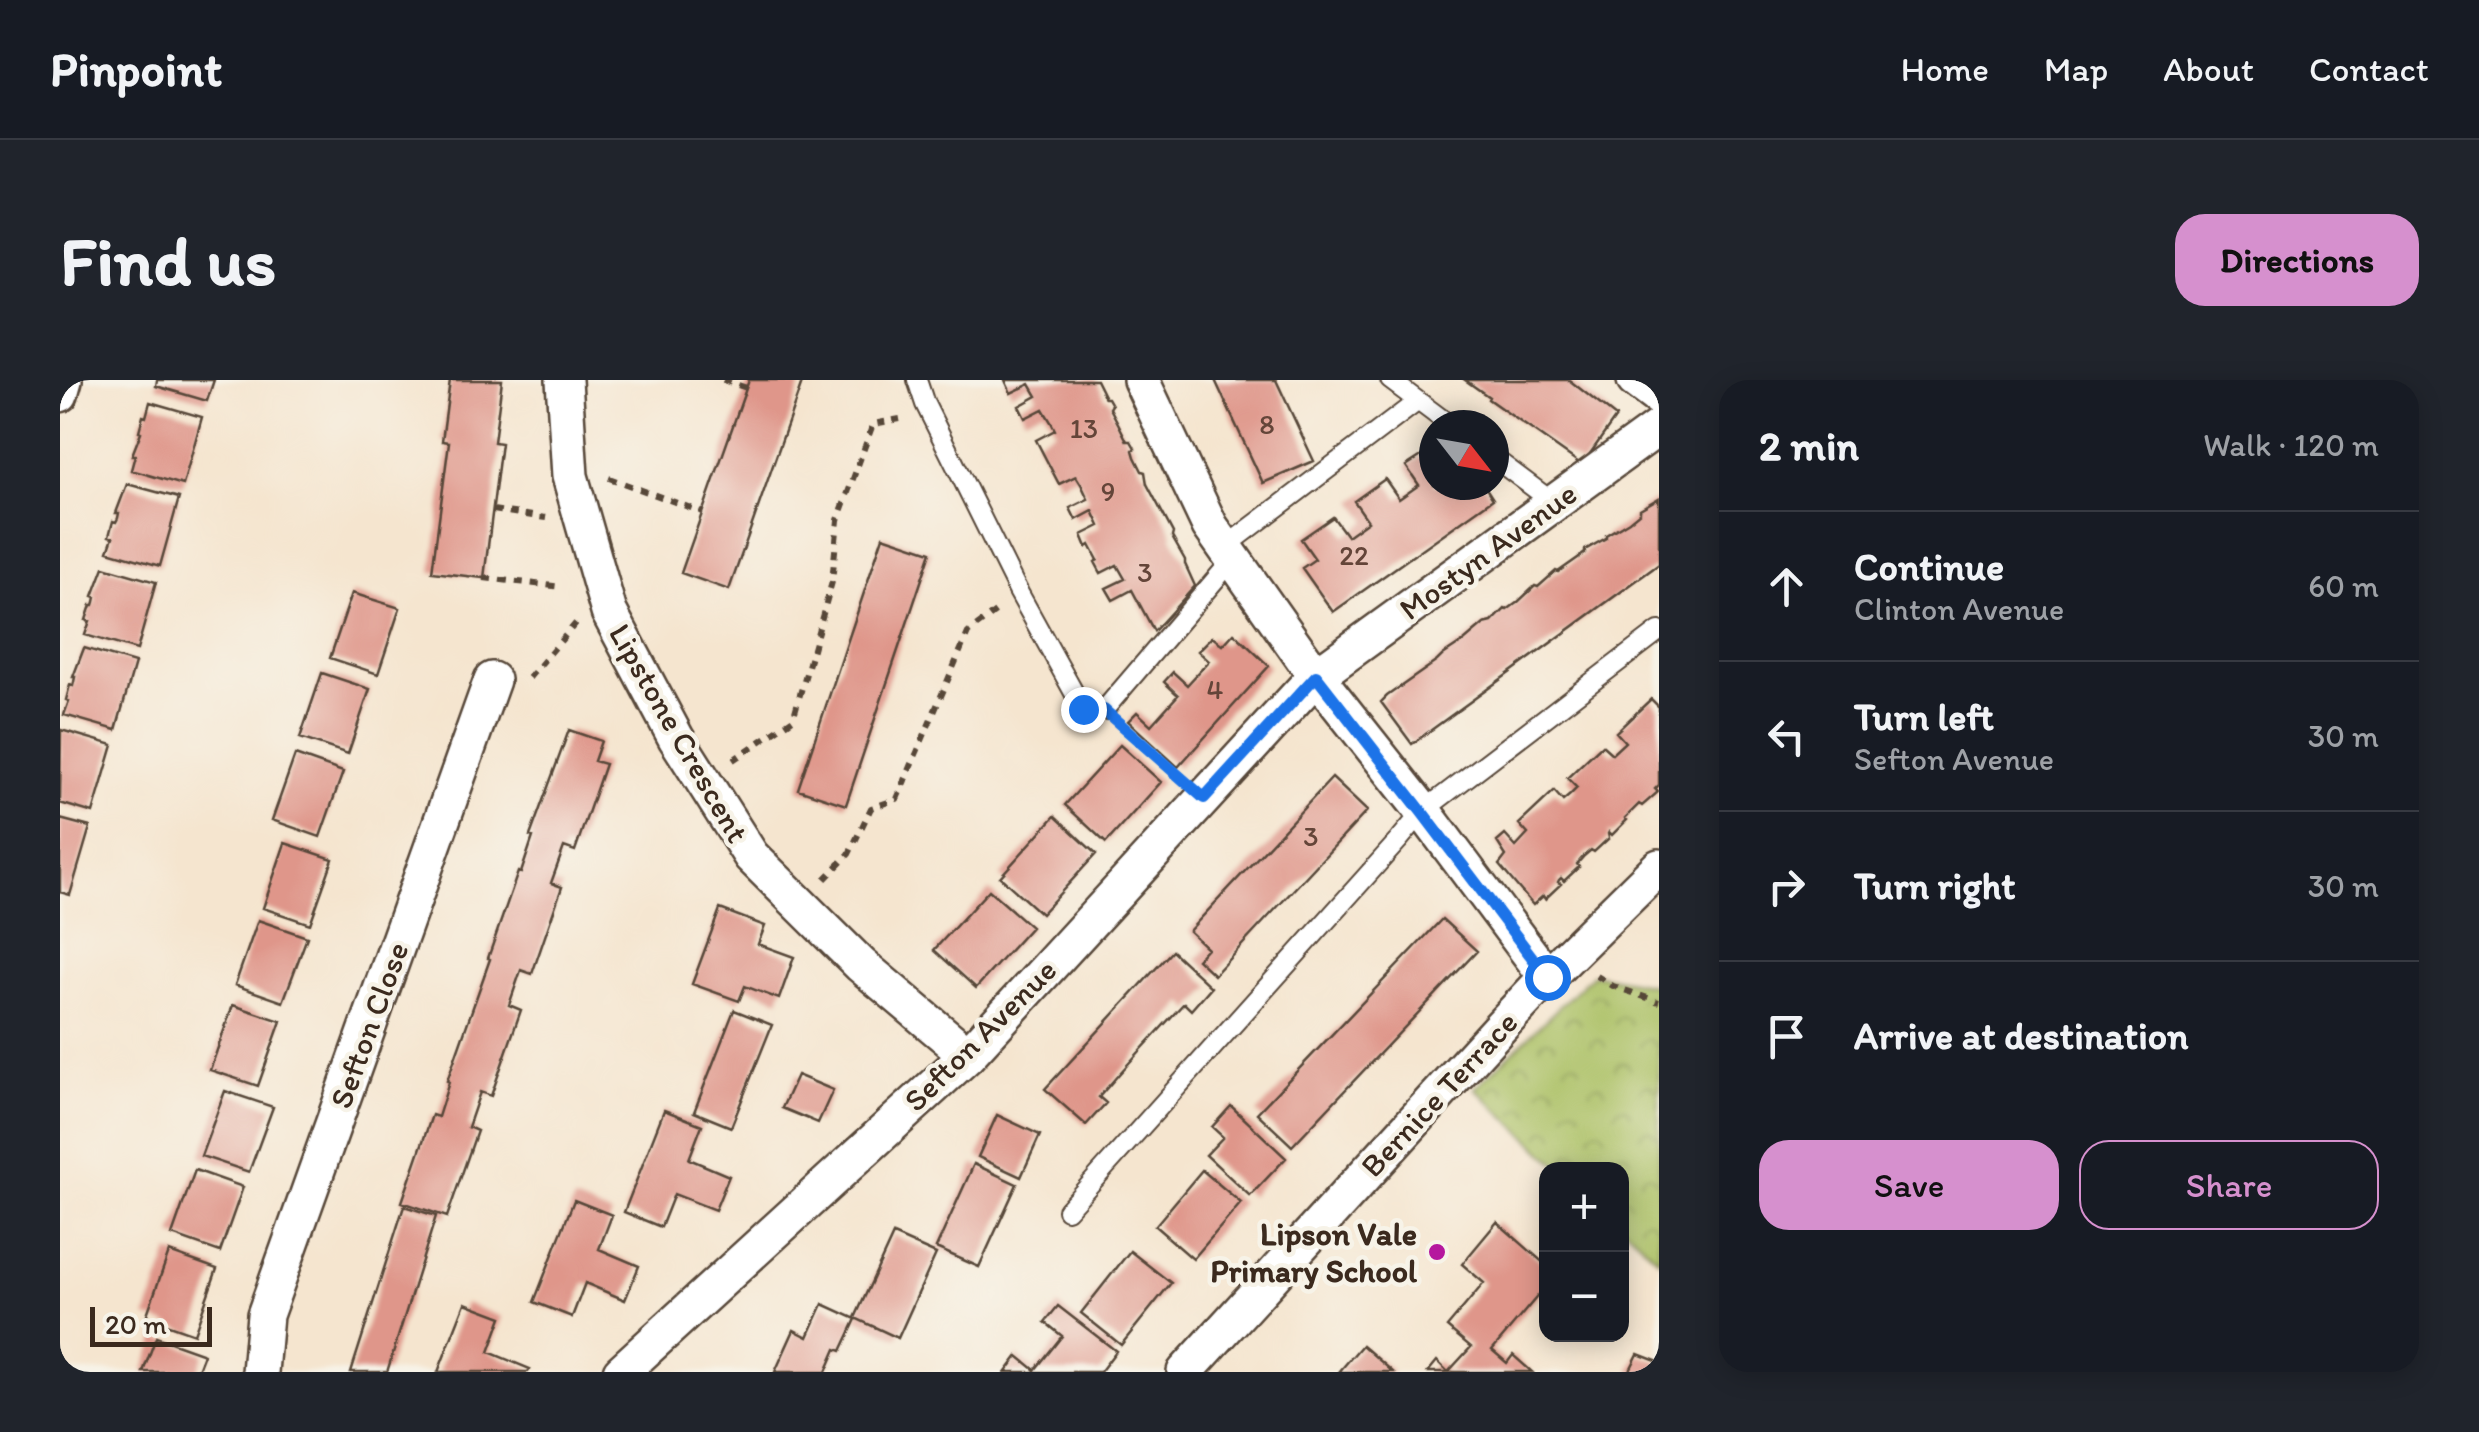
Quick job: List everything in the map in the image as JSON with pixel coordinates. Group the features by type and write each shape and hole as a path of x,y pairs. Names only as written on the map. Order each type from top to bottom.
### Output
{"street":[{"path":"60,394 64,380"},
{"name":"Lipstone Crescent","path":"564,380 569,464 609,612 676,738 751,856 861,965 968,1054"},
{"path":"1141,380 1210,526 1316,676 1547,977"},
{"path":"1635,380 1659,398"},
{"name":"Mostyn Avenue","path":"1316,676 1659,427"},
{"name":"Sefton Avenue","path":"621,1372 968,1054 1316,676"},
{"name":"Sefton Close","path":"260,1372 265,1315 492,680"},
{"name":"Bernice Terrace","path":"1185,1372 1547,977 1659,867"}],"lane":[{"path":"917,380 925,404 1019,593 1083,709 1104,710 1229,553 1418,401"},
{"path":"1390,380 1430,410"},
{"path":"1509,469 1554,503"},
{"path":"1067,1210 1422,812 1659,631"}],"path":[{"path":"723,380 746,388"},
{"path":"703,780 793,719 832,582 838,520 873,424"},
{"path":"569,464 702,512"},
{"path":"492,510 584,523"},
{"path":"484,578 603,592"},
{"path":"492,680 521,688 603,592"},
{"path":"800,905 849,854 871,808 897,799 968,633 1019,593"},
{"path":"1104,710 1204,798"},
{"path":"1547,977 1594,974 1613,986 1659,1002"}],"green space":[{"path":"1593,974 1659,986 1659,1260 1629,1232 1629,1162 1554,1162 1475,1088"}],"building":[{"path":"157,380 214,380 207,401 156,386"},
{"path":"450,380 502,380 494,442 501,443 484,578 432,572 449,442 442,441"},
{"path":"749,380 803,380 729,590 681,573"},
{"path":"1005,380 1096,380 1108,398 1127,441 1135,448 1135,457 1195,586 1154,631 1132,590 1113,600 1106,588 1125,579 1117,565 1101,573 1090,545 1087,547 1082,535 1100,526 1093,511 1076,520 1070,508 1088,499 1081,484 1076,476 1059,484 1036,440 1055,430 1043,409 1025,418 1019,406 1037,396 1030,384 1011,393"},
{"path":"1215,380 1276,380 1314,461 1263,483"},
{"path":"1465,380 1569,380 1616,417 1582,465"},
{"path":"150,402 202,417 183,485 131,470 132,455"},
{"path":"1419,458 1419,485 1406,466"},
{"path":"1385,479 1399,499 1419,485 1419,500 1492,500 1333,612 1302,568 1315,559 1301,539 1333,517 1347,536 1368,521 1354,501"},
{"path":"127,484 179,498 160,566 108,551 113,521 118,518 116,513"},
{"path":"1659,498 1659,564 1412,744 1381,702 1387,696"},
{"path":"883,536 931,552 846,805 798,789"},
{"path":"104,567 156,582 137,650 85,635 90,621 86,620"},
{"path":"352,593 400,608 378,674 330,658"},
{"path":"1234,633 1269,666 1178,767 1128,721 1137,712 1151,725 1178,695 1164,682 1173,672 1187,685 1209,661 1198,651 1212,637 1223,645"},
{"path":"84,648 135,663 116,730 64,715"},
{"path":"322,673 370,689 348,754 300,738"},
{"path":"1651,699 1659,707 1659,785 1655,789 1658,792 1642,806 1639,804 1612,835 1609,832 1609,838 1584,856 1577,864 1579,867 1564,881 1561,878 1561,884 1545,899 1543,896 1533,905 1499,865 1506,856 1497,842 1505,835 1516,847 1528,834 1519,824 1554,791 1563,801 1570,795 1577,788 1567,778 1602,745 1612,754 1625,742 1616,732"},
{"path":"61,730 113,745 93,813 60,803"},
{"path":"569,730 601,741 594,761 605,764 575,851 564,847 551,883 562,887 532,974 521,970 509,1005 521,1010 491,1096 480,1092 468,1127 477,1131 447,1217 402,1202 432,1115 438,1117 488,958"},
{"path":"1120,745 1161,782 1106,843 1065,805"},
{"path":"295,755 343,772 320,837 272,820"},
{"path":"1332,778 1367,811 1214,975 1197,959 1207,948 1189,931"},
{"path":"1055,816 1096,854 1041,914 1000,877"},
{"path":"60,819 90,827 70,895 60,892"},
{"path":"285,843 333,859 310,924 263,908"},
{"path":"989,890 1031,927 976,988 934,950"},
{"path":"720,909 765,926 758,944 794,957 779,999 745,986 739,1001 692,984"},
{"path":"1442,919 1477,951 1292,1146 1257,1113"},
{"path":"258,920 307,937 283,1002 235,985"},
{"path":"1172,951 1211,987 1191,1010 1184,1003 1119,1074 1099,1097 1106,1103 1086,1125 1045,1089"},
{"path":"233,1005 281,1021 258,1086 210,1070"},
{"path":"734,1010 772,1025 731,1127 694,1112"},
{"path":"797,1075 833,1090 818,1123 782,1108"},
{"path":"225,1091 273,1107 249,1172 201,1156"},
{"path":"1231,1106 1286,1158 1250,1196 1206,1155 1223,1137 1212,1127"},
{"path":"664,1110 702,1125 689,1159 729,1176 715,1210 674,1194 661,1227 624,1212"},
{"path":"997,1115 1040,1135 1021,1177 978,1157"},
{"path":"974,1164 1017,1184 979,1267 936,1248"},
{"path":"195,1170 243,1187 220,1252 172,1235"},
{"path":"1202,1170 1241,1203 1193,1259 1155,1226"},
{"path":"574,1200 612,1215 599,1249 639,1266 625,1300 585,1283 572,1317 534,1302"},
{"path":"404,1206 436,1216 387,1372 351,1372"},
{"path":"1497,1222 1539,1259 1539,1294 1492,1350 1507,1363 1513,1355 1532,1372 1448,1372 1471,1347 1447,1327 1484,1283 1462,1264"},
{"path":"893,1235 936,1254 898,1338 855,1318"},
{"path":"1130,1251 1171,1283 1121,1345 1081,1313"},
{"path":"169,1252 217,1269 194,1334 146,1317"},
{"path":"465,1303 502,1317 489,1352 530,1369 528,1372 438,1372"},
{"path":"823,1304 856,1319 841,1351 836,1349 826,1372 775,1372 794,1330 808,1337"},
{"path":"1058,1306 1116,1351 1100,1372 1006,1372 1018,1356 1035,1370 1062,1336 1045,1322"},
{"path":"156,1337 204,1354 197,1372 143,1372"},
{"path":"1362,1345 1393,1372 1339,1372"},
{"path":"1638,1354 1659,1362 1659,1372 1629,1372"},
{"path":"1437,1361 1448,1372 1428,1372"}],"place":[{"name":"Lipson Vale Primary School","path":"1437,1252"}],"route":[{"path":"1083,709 1104,710 1204,798 1316,676 1547,977"}]}
